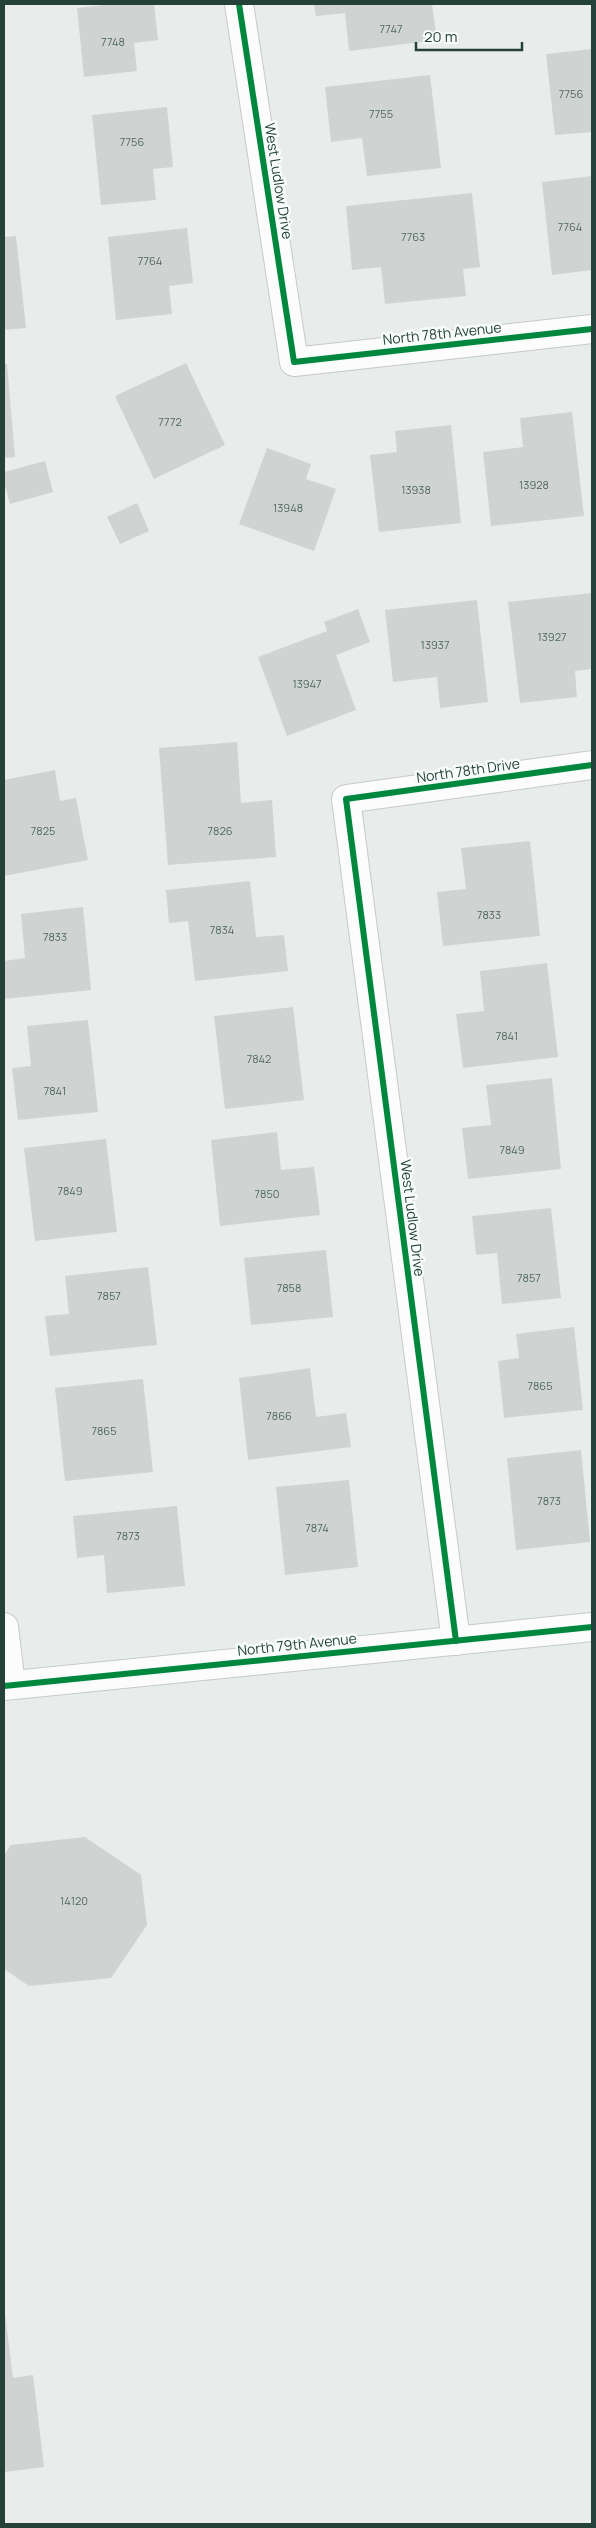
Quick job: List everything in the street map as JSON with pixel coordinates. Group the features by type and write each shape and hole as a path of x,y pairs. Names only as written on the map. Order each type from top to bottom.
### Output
{"street":[{"name":"West Ludlow Drive","path":"239,4 294,362"},
{"name":"North 78th Avenue","path":"294,362 592,329"},
{"name":"North 78th Drive","path":"346,799 592,765"},
{"name":"West Ludlow Drive","path":"346,799 456,1640"},
{"path":"4,1627 8,1685"},
{"name":"North 79th Avenue","path":"8,1685 592,1627"}],"building":[{"path":"114,4 154,4 158,40 134,43 137,71 84,77 77,8"},
{"path":"314,4 432,4 437,40 349,51 345,13 316,16"},
{"path":"592,49 592,132 555,135 546,54"},
{"path":"430,75 441,168 367,176 362,138 331,142 325,87"},
{"path":"167,107 173,167 153,169 156,200 101,205 92,115"},
{"path":"592,176 592,270 552,275 542,182"},
{"path":"472,193 480,267 463,269 466,296 385,304 381,267 352,270 346,206"},
{"path":"187,228 193,283 169,286 172,314 116,320 108,237"},
{"path":"16,236 26,328 4,330 4,237"},
{"path":"186,363 225,445 154,479 115,396"},
{"path":"4,364 7,364 15,457 4,458"},
{"path":"572,412 584,516 491,526 483,452 523,447 520,418"},
{"path":"451,425 461,523 379,532 370,455 397,452 395,431"},
{"path":"267,448 311,464 306,479 336,489 314,551 239,524"},
{"path":"45,461 53,492 10,504 4,482 4,472"},
{"path":"137,503 149,531 120,544 107,517"},
{"path":"592,593 592,669 575,671 577,697 520,703 508,602"},
{"path":"477,600 488,702 440,708 437,677 393,682 385,610"},
{"path":"358,609 370,642 336,655 356,710 287,736 258,657 327,631 324,622"},
{"path":"237,742 241,803 272,800 276,857 168,865 159,748"},
{"path":"55,770 60,801 76,798 88,860 4,876 4,780"},
{"path":"530,841 540,936 443,946 437,892 466,889 461,848"},
{"path":"250,881 256,937 284,935 288,971 195,981 188,921 169,923 166,890"},
{"path":"83,907 91,990 4,999 4,961 25,958 21,914"},
{"path":"547,963 558,1057 463,1068 456,1014 484,1011 480,971"},
{"path":"293,1007 304,1100 225,1109 214,1016"},
{"path":"88,1020 98,1112 18,1120 12,1068 31,1066 27,1026"},
{"path":"552,1078 561,1169 468,1179 462,1128 491,1125 486,1085"},
{"path":"277,1132 281,1170 314,1167 320,1215 220,1226 211,1140"},
{"path":"106,1139 117,1232 35,1241 24,1148"},
{"path":"551,1208 561,1298 502,1304 497,1253 476,1255 472,1216"},
{"path":"326,1250 333,1317 251,1325 244,1258"},
{"path":"148,1267 157,1345 50,1356 45,1316 69,1314 65,1276"},
{"path":"574,1327 583,1410 504,1418 498,1361 519,1358 516,1334"},
{"path":"310,1368 316,1417 346,1413 351,1447 248,1460 239,1378"},
{"path":"143,1379 153,1472 65,1481 55,1388"},
{"path":"581,1450 590,1542 516,1550 507,1458"},
{"path":"349,1480 358,1567 285,1575 276,1487"},
{"path":"177,1506 185,1586 107,1593 104,1555 77,1558 73,1516"},
{"path":"85,1837 141,1875 147,1925 111,1978 29,1986 4,1969 4,1855 11,1845"},
{"path":"5,2313 13,2378 33,2375 44,2467 4,2472"}],"cycle path":[{"path":"239,4 294,362 592,329"},
{"path":"456,1641 346,799 592,765"},
{"path":"4,1686 592,1627"}]}
